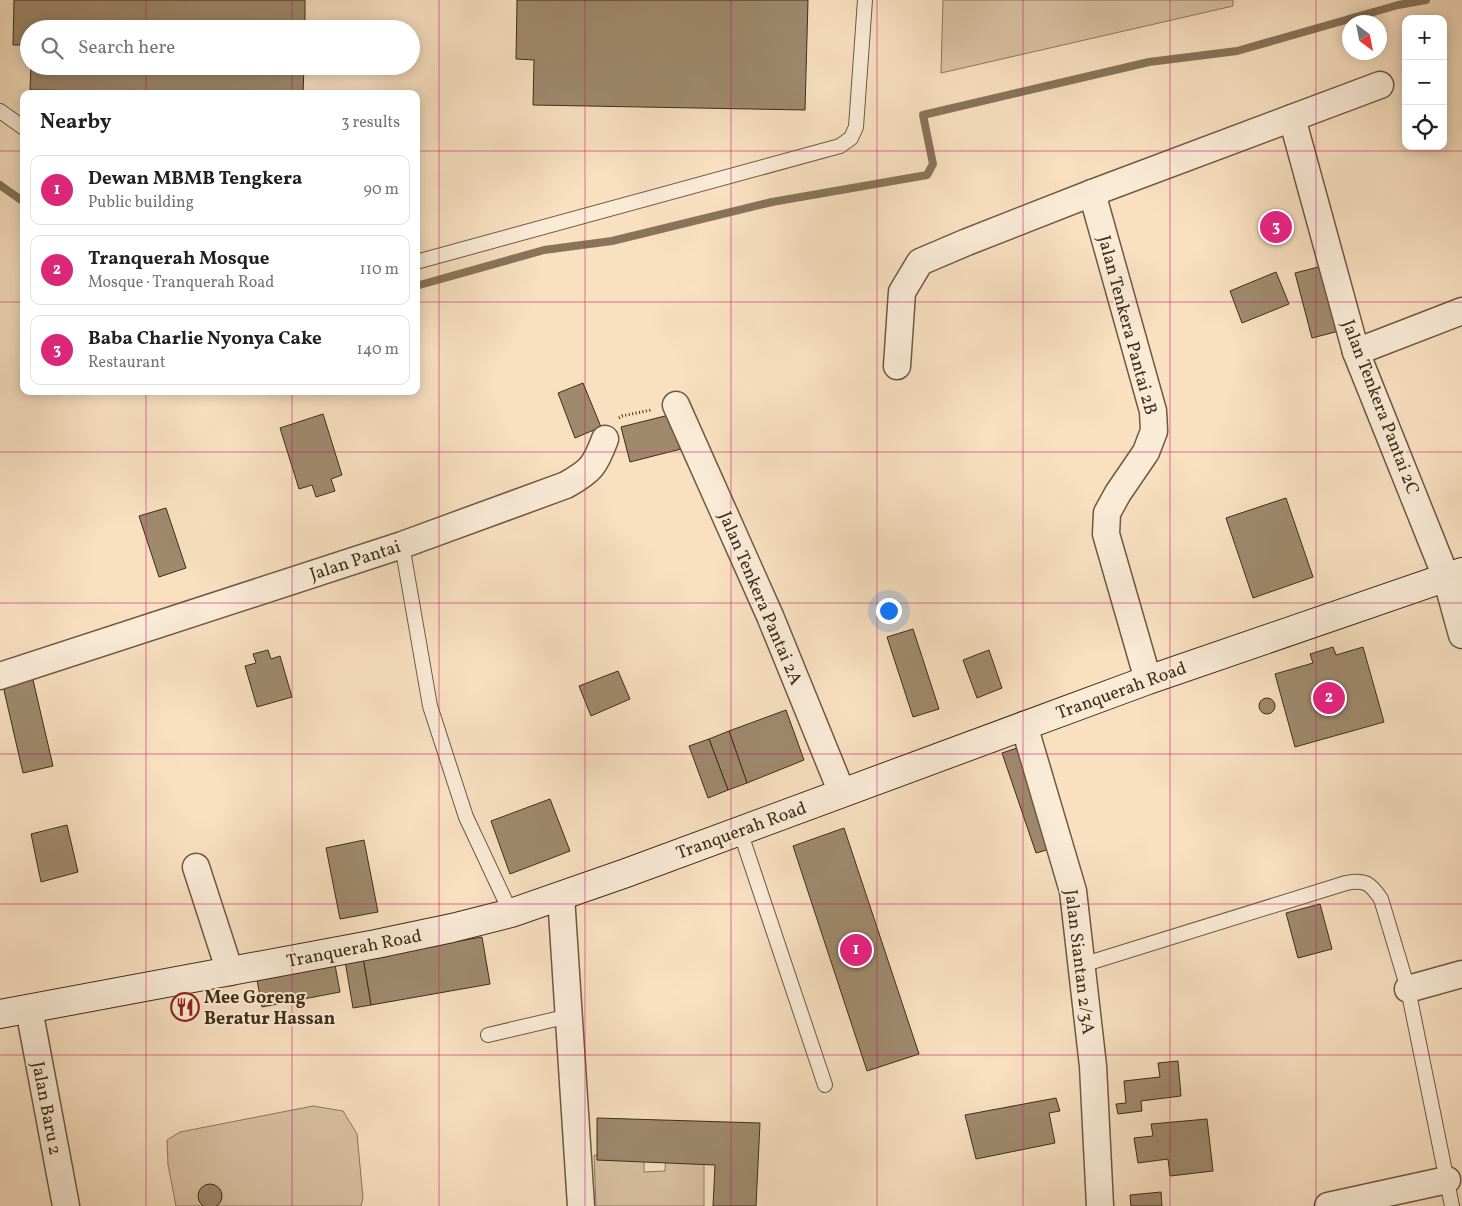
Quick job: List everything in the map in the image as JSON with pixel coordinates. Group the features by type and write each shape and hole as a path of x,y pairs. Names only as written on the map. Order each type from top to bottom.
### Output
{"main road":[{"name":"Tranquerah Road","path":"0,1014 230,972 442,930 511,913 740,831 1148,680 1454,575"}],"street":[{"path":"897,366 902,292 920,262 1092,193 1380,85"},
{"name":"Jalan Tenkera Pantai 2C","path":"1292,118 1356,352 1454,575 1462,635"},
{"name":"Jalan Tenkera Pantai 2B","path":"1092,193 1153,411 1154,431 1152,438 1146,452 1118,493 1107,514 1106,534 1148,680"},
{"path":"1356,352 1462,311"},
{"name":"Jalan Tenkera Pantai 2A","path":"676,405 770,616 842,793"},
{"name":"Jalan Pantai","path":"0,676 391,548 566,486 586,474 598,457 605,438"},
{"name":"Jalan Siantan 2/3A","path":"1024,725 1073,891 1093,1066 1100,1206"},
{"path":"196,867 230,972"},
{"path":"561,896 581,1206"},
{"path":"1408,988 1462,974"},
{"name":"Jalan Baru 2","path":"28,1009 66,1206"},
{"path":"1328,1206 1447,1180"}],"lane":[{"path":"420,261 840,146 851,138 856,127 865,0"},
{"path":"0,111 20,125"},
{"path":"391,548 430,706 466,817 511,913"},
{"path":"740,831 825,1085"},
{"path":"1082,965 1359,880 1373,887 1381,899 1408,988 1452,1206"},
{"path":"488,1035 569,1016"}],"path":[{"path":"605,438 609,426 622,416 676,405"}],"shaded area":[{"path":"943,0 1233,0 1233,6 941,73"},
{"path":"313,1106 343,1111 357,1134 363,1198 361,1206 176,1206 168,1165 167,1140 180,1132"},
{"path":"666,1152 704,1154 704,1206 596,1206 594,1155 644,1155 644,1172 665,1171"}],"building":[{"path":"14,0 305,0 305,20 20,20 20,45 13,45"},
{"path":"517,0 808,0 805,110 533,105 534,60 516,59"},
{"path":"31,75 304,75 303,90 30,90"},
{"path":"1322,266 1339,331 1312,338 1295,273"},
{"path":"1276,272 1289,304 1242,323 1230,291"},
{"path":"583,383 601,427 575,438 558,393"},
{"path":"323,414 342,475 331,479 335,491 316,497 312,485 299,489 280,428"},
{"path":"673,414 681,449 630,462 621,427"},
{"path":"1286,498 1313,577 1253,598 1226,518"},
{"path":"166,508 186,568 159,577 139,516"},
{"path":"913,629 939,709 913,717 887,637"},
{"path":"1333,647 1336,655 1363,647 1384,722 1295,747 1275,674 1313,663 1310,654"},
{"path":"268,650 271,659 280,656 292,697 257,707 245,666 256,663 253,654"},
{"path":"989,650 1002,688 977,698 963,660"},
{"path":"618,671 630,699 591,716 579,686"},
{"path":"33,680 53,766 23,773 3,686"},
{"path":"1264,698 1270,698 1275,703 1273,712 1264,714 1259,709 1259,703"},
{"path":"786,710 804,760 747,783 729,731"},
{"path":"729,731 747,783 728,790 709,739"},
{"path":"709,739 728,790 708,798 689,746"},
{"path":"1023,746 1057,847 1036,853 1002,753"},
{"path":"550,799 570,851 510,874 491,821"},
{"path":"67,825 78,872 41,882 31,834"},
{"path":"844,828 919,1054 867,1071 793,846"},
{"path":"364,840 378,912 340,919 326,848"},
{"path":"1320,904 1332,949 1298,958 1286,913"},
{"path":"482,937 490,984 371,1005 363,958"},
{"path":"363,958 371,1005 353,1008 345,961"},
{"path":"335,965 340,992 262,1007 257,980"},
{"path":"1178,1061 1181,1096 1141,1101 1142,1111 1118,1114 1116,1104 1126,1103 1124,1081 1160,1077 1158,1063"},
{"path":"1056,1098 1060,1111 1049,1113 1055,1143 976,1159 965,1115"},
{"path":"597,1118 760,1123 756,1206 713,1206 715,1165 597,1160"},
{"path":"1207,1119 1213,1171 1170,1176 1168,1159 1138,1163 1134,1138 1153,1136 1151,1124"},
{"path":"206,1185 214,1185 221,1192 221,1200 214,1207 206,1207 199,1200 199,1192"},
{"path":"1161,1192 1162,1206 1131,1206 1130,1195"}],"waterway":[{"path":"420,285 544,250 612,241 772,202 927,175 933,164 923,115 1149,62 1237,51 1398,5 1426,0"},
{"path":"0,185 20,199"}],"place":[{"name":"Baba Charlie Nyonya Cake","path":"1276,227"},
{"name":"Tranquerah Mosque","path":"1329,698"},
{"name":"Dewan MBMB Tengkera","path":"856,950"},
{"name":"Mee Goreng Beratur Hassan","path":"185,1007"}]}
